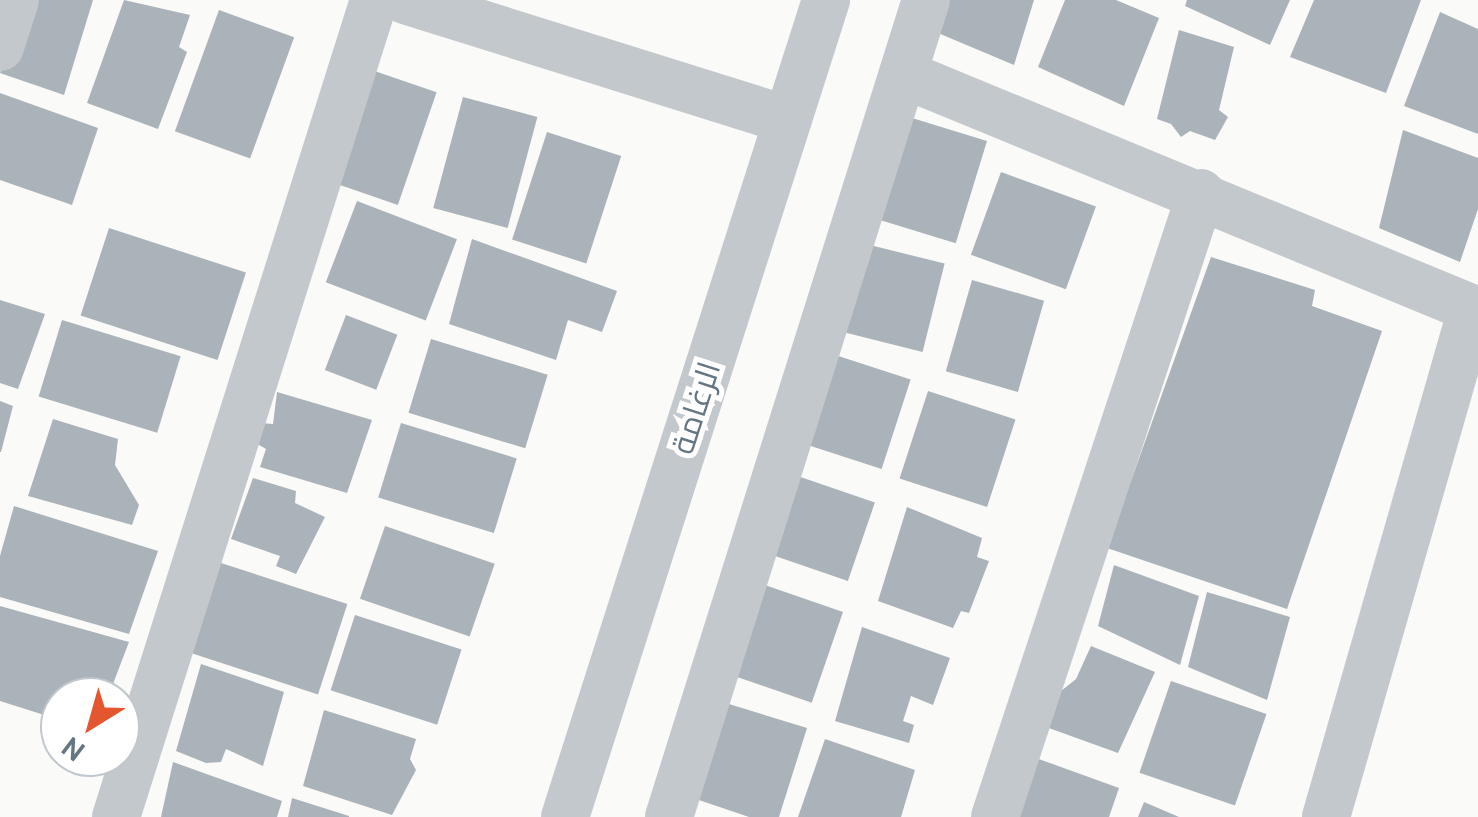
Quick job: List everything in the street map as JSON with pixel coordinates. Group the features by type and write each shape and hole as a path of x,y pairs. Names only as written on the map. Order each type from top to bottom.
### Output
{"street":[{"path":"0,47 16,0"},
{"path":"116,817 374,0"},
{"path":"405,0 788,120"},
{"name":"الرغامة","path":"566,817 826,0"},
{"path":"669,817 926,0"},
{"path":"903,74 1201,193 1475,310 1326,817"},
{"path":"995,817 1201,193"}],"building":[{"path":"22,0 93,0 64,95 0,73"},
{"path":"124,0 190,15 179,47 187,52 158,129 87,103"},
{"path":"949,0 1034,0 1014,65 938,33"},
{"path":"1065,0 1116,0 1159,18 1124,106 1038,67"},
{"path":"1187,0 1290,0 1270,45 1185,6"},
{"path":"1314,0 1421,0 1386,93 1290,57"},
{"path":"219,10 294,37 250,159 175,131"},
{"path":"1440,12 1478,29 1478,134 1404,106"},
{"path":"1179,30 1234,47 1219,110 1228,117 1215,140 1190,131 1181,137 1171,124 1157,119"},
{"path":"360,66 437,92 398,205 321,179"},
{"path":"0,93 98,128 72,205 0,180"},
{"path":"463,97 537,117 508,228 433,208"},
{"path":"899,114 987,141 956,243 868,216"},
{"path":"1403,130 1478,158 1478,209 1460,262 1379,228"},
{"path":"547,132 621,156 586,264 512,239"},
{"path":"1001,172 1096,207 1066,289 971,255"},
{"path":"357,201 457,239 426,321 326,282"},
{"path":"109,228 246,272 218,360 81,315"},
{"path":"472,239 617,291 602,332 568,320 556,360 449,324"},
{"path":"866,244 945,264 923,352 844,332"},
{"path":"1211,257 1315,290 1312,306 1382,331 1287,609 1107,548"},
{"path":"972,280 1044,301 1018,392 946,371"},
{"path":"0,300 45,314 18,389 0,383"},
{"path":"346,315 397,335 376,390 325,370"},
{"path":"62,320 181,356 157,433 39,397"},
{"path":"431,339 548,375 525,448 408,413"},
{"path":"826,352 911,380 882,469 797,441"},
{"path":"928,391 1015,419 987,507 900,478"},
{"path":"277,392 372,420 347,493 260,467 266,449 254,442 261,423 273,424"},
{"path":"0,401 13,406 1,452 0,452"},
{"path":"53,419 118,439 115,465 139,505 132,525 28,496"},
{"path":"401,423 517,458 494,533 378,498"},
{"path":"786,472 875,503 848,581 759,550"},
{"path":"253,478 296,491 295,503 325,517 296,574 276,566 280,556 231,539"},
{"path":"14,506 158,551 129,634 0,597 0,556"},
{"path":"907,507 982,538 977,557 989,561 969,613 961,611 953,628 878,601"},
{"path":"385,526 495,564 470,637 360,599"},
{"path":"218,562 347,604 318,694 189,652"},
{"path":"1114,565 1199,596 1180,665 1098,626"},
{"path":"756,582 843,612 812,703 725,673"},
{"path":"1207,592 1290,617 1267,700 1188,667"},
{"path":"0,606 129,642 116,677 40,677 40,714 0,701"},
{"path":"355,615 462,650 437,725 331,690"},
{"path":"862,627 950,658 933,705 911,696 903,721 914,725 909,743 835,721"},
{"path":"1091,646 1155,672 1118,753 1046,727 1041,707 1076,679"},
{"path":"201,664 284,692 263,766 226,749 221,762 206,763 176,751"},
{"path":"1171,681 1266,714 1235,806 1139,773"},
{"path":"716,700 807,728 779,817 749,817 693,798"},
{"path":"324,710 416,739 410,759 416,770 392,815 303,786"},
{"path":"825,739 915,770 901,817 798,817"},
{"path":"1036,758 1119,788 1109,817 1016,817"},
{"path":"173,762 282,801 277,817 161,817"},
{"path":"292,798 349,816 349,817 288,817"},
{"path":"1144,802 1179,817 1138,817"}]}
